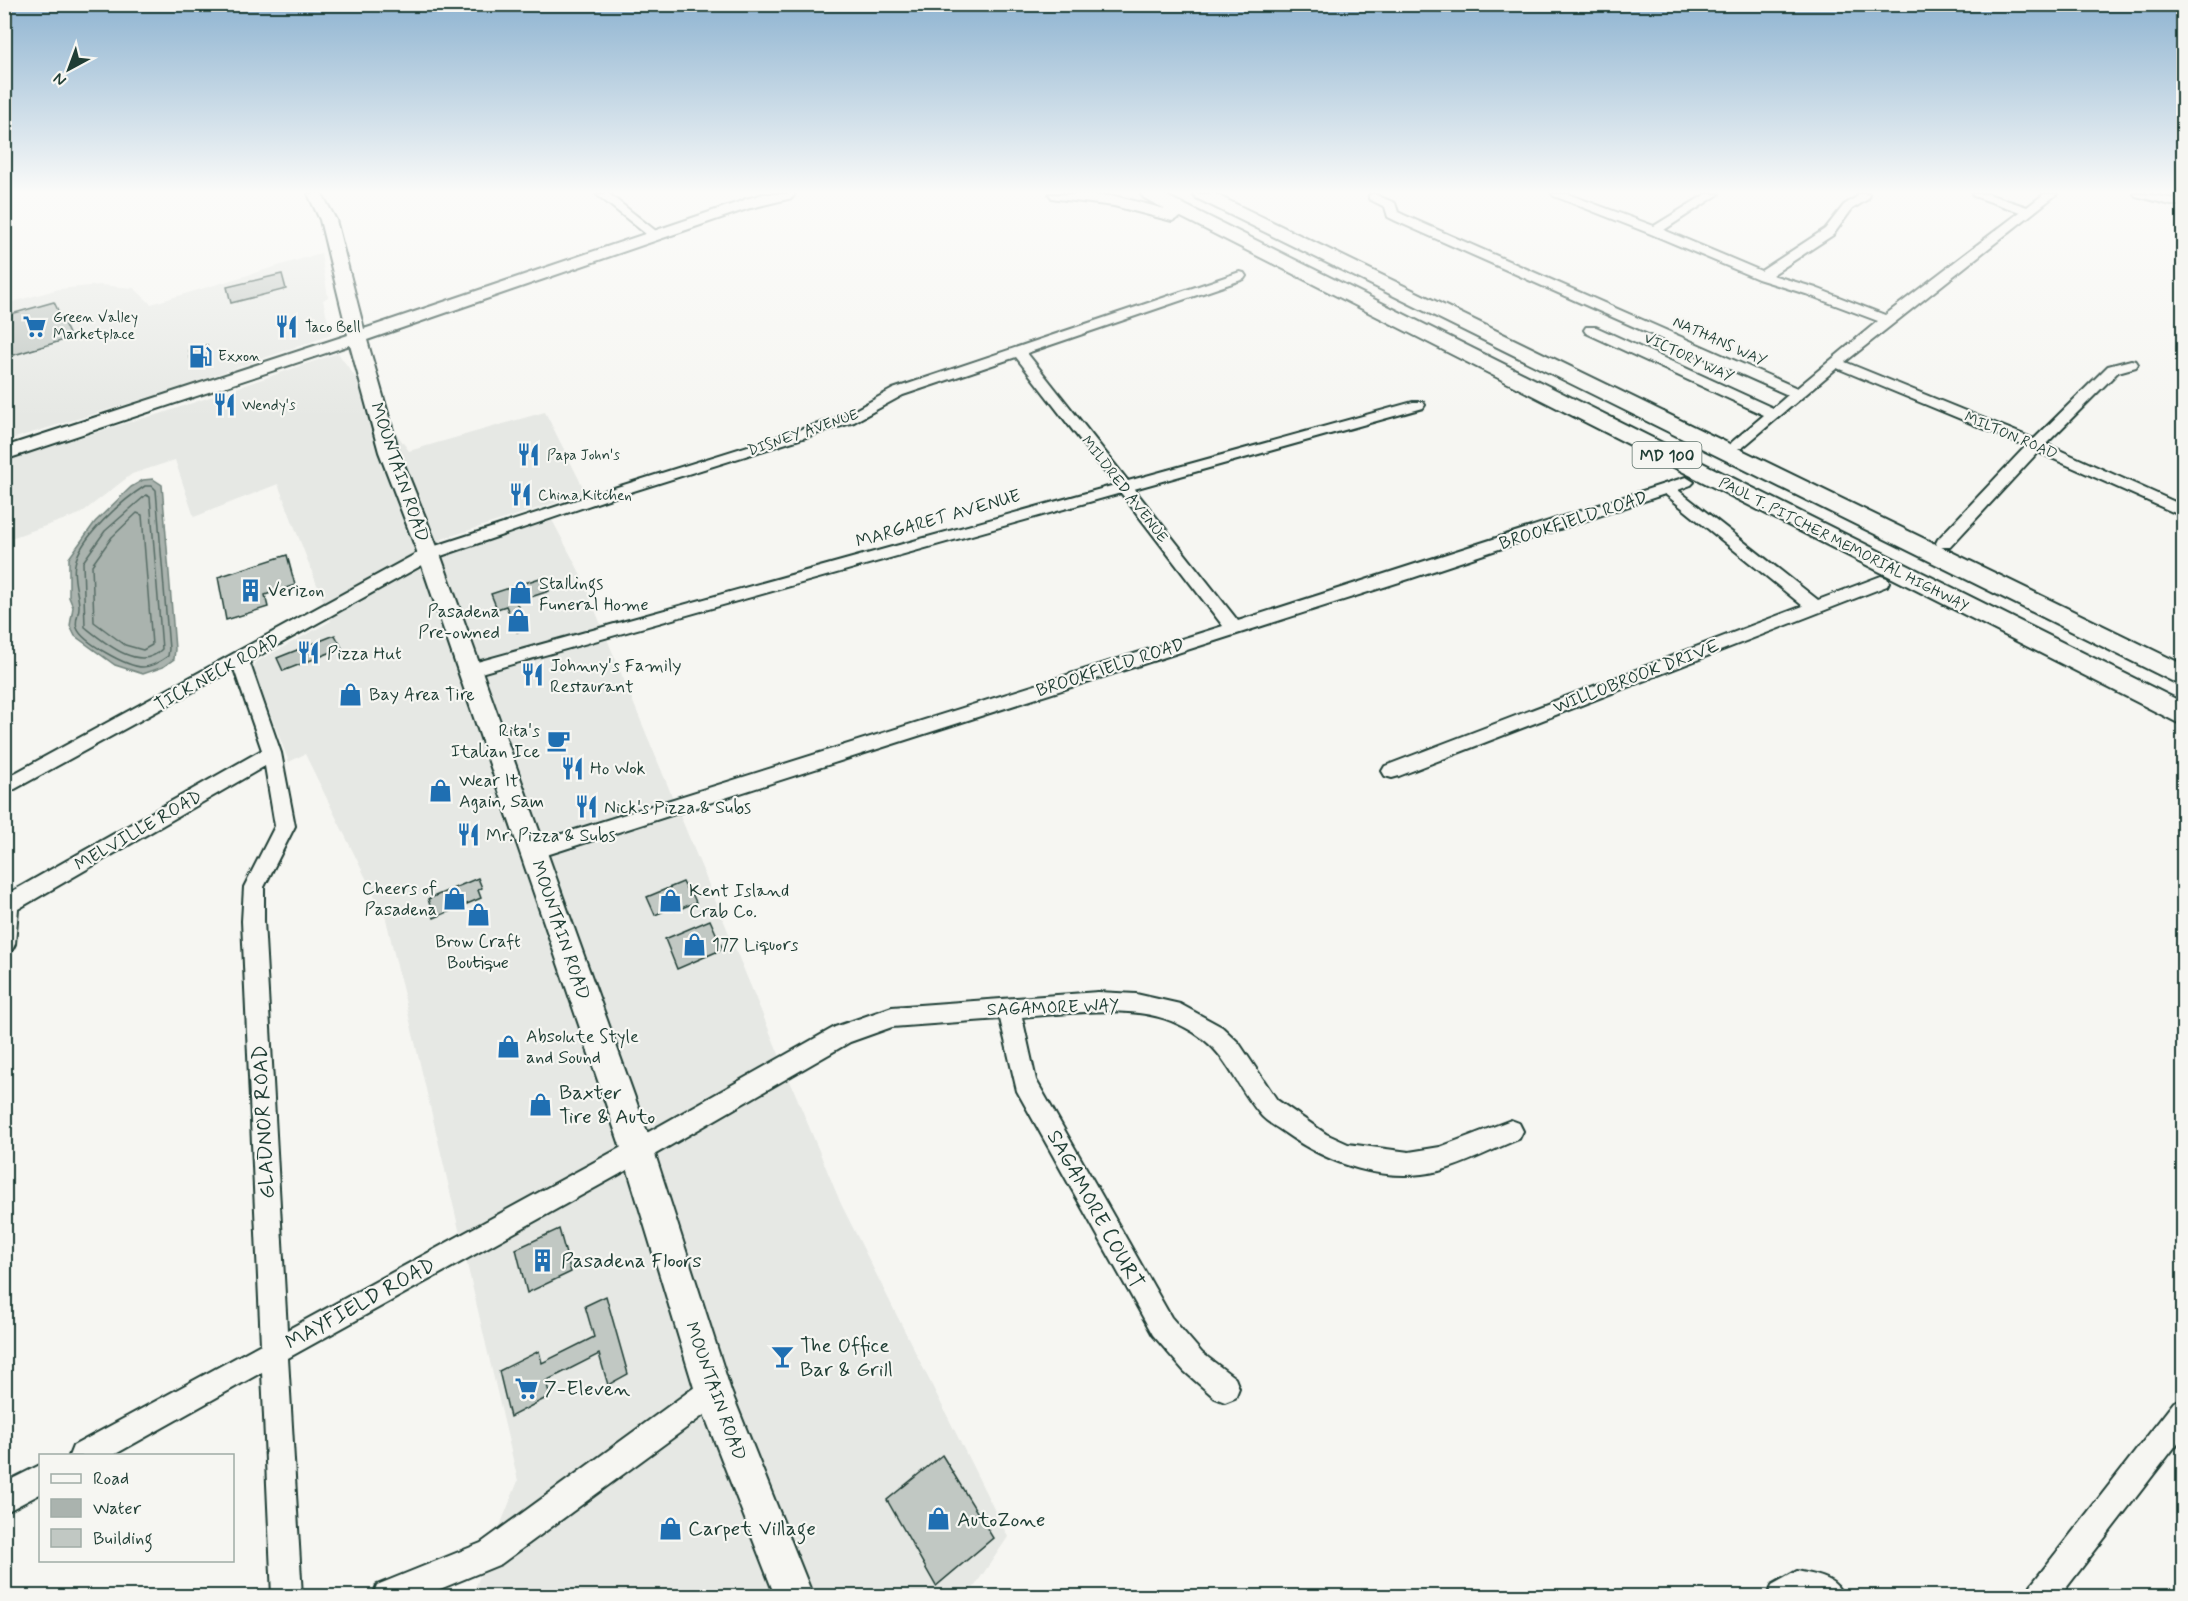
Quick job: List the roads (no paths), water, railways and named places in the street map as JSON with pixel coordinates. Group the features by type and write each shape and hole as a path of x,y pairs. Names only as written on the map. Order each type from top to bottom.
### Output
{"highway":[{"path":"1290,269 1487,364"},
{"name":"PAUL T. PITCHER MEMORIAL HIGHWAY","path":"1298,269 2184,716"},
{"name":"PAUL T. PITCHER MEMORIAL HIGHWAY","path":"1354,269 2184,677"}],"main road":[{"name":"MOUNTAIN ROAD","path":"338,269 389,452 429,554 638,1150 713,1391 794,1596"},
{"path":"4,454 557,269"}],"street":[{"name":"NATHANS WAY","path":"1515,269 1798,394"},
{"path":"1745,269 1887,320"},
{"path":"1762,276 1773,269"},
{"path":"1737,445 1887,320 1953,269"},
{"name":"DISNEY AVENUE","path":"429,554 603,496 849,420 897,392 1240,276"},
{"name":"VICTORY WAY","path":"1591,330 1774,414"},
{"name":"MILDRED AVENUE","path":"1018,350 1233,628"},
{"name":"MILTON ROAD","path":"1836,363 2036,445 2184,512"},
{"path":"1944,543 2036,445 2113,369 2131,364"},
{"name":"MARGARET AVENUE","path":"470,670 1418,405"},
{"name":"BROOKFIELD ROAD","path":"534,851 1686,482"},
{"path":"1668,489 1815,606"},
{"name":"TICK NECK ROAD","path":"4,788 429,554"},
{"name":"WILLOBROOK DRIVE","path":"1392,771 1881,582"},
{"name":"GLADNOR ROAD","path":"240,660 272,753 285,826 254,887 253,921 287,1596"},
{"name":"MELVILLE ROAD","path":"6,906 272,753"},
{"path":"4,944 6,906"},
{"name":"SAGAMORE WAY","path":"638,1150 843,1034 892,1017 1098,1002 1136,1004 1172,1011 1197,1023 1231,1050 1269,1107 1318,1142 1347,1155 1409,1164 1440,1159 1511,1131"},
{"name":"SAGAMORE COURT","path":"1008,1007 1025,1083 1162,1326 1193,1362 1225,1388"},
{"name":"MAYFIELD ROAD","path":"85,1454 638,1150"},
{"path":"388,1596 490,1554 713,1391"},
{"path":"2042,1596 2184,1412"},
{"path":"4,1499 39,1480"},
{"path":"1783,1596 1797,1586 1818,1590 1828,1596"}],"water":[{"path":"153,479 162,485 175,649 174,659 163,667 143,674 115,665 75,636 70,626 73,607 69,597 69,558 95,522 131,487 143,480"}],"place":[{"name":"Green Valley Marketplace","path":"35,326"},
{"name":"Taco Bell","path":"287,327"},
{"name":"Exxon","path":"200,356"},
{"name":"Wendy's","path":"224,405"},
{"name":"Papa John's","path":"529,455"},
{"name":"China Kitchen","path":"520,495"},
{"name":"Verizon","path":"250,590"},
{"name":"Stallings Funeral Home","path":"521,593"},
{"name":"Pasadena Pre-owned","path":"518,621"},
{"name":"Pizza Hut","path":"309,653"},
{"name":"Johnny's Family Restaurant","path":"532,675"},
{"name":"Bay Area Tire","path":"351,694"},
{"name":"Rita's Italian Ice","path":"558,740"},
{"name":"Ho Wok","path":"572,768"},
{"name":"Wear It Again, Sam","path":"441,790"},
{"name":"Nick's Pizza & Subs","path":"586,807"},
{"name":"Mr. Pizza & Subs","path":"468,835"},
{"name":"Cheers of Pasadena","path":"455,898"},
{"name":"Kent Island Crab Co.","path":"671,900"},
{"name":"Brow Craft Boutique","path":"478,915"},
{"name":"177 Liquors","path":"694,944"},
{"name":"Absolute Style and Sound","path":"508,1046"},
{"name":"Baxter Tire & Auto","path":"541,1104"},
{"name":"Pasadena Floors","path":"543,1260"},
{"name":"The Office Bar & Grill","path":"782,1357"},
{"name":"7-Eleven","path":"526,1388"},
{"name":"AutoZone","path":"939,1519"},
{"name":"Carpet Village","path":"670,1528"}]}
